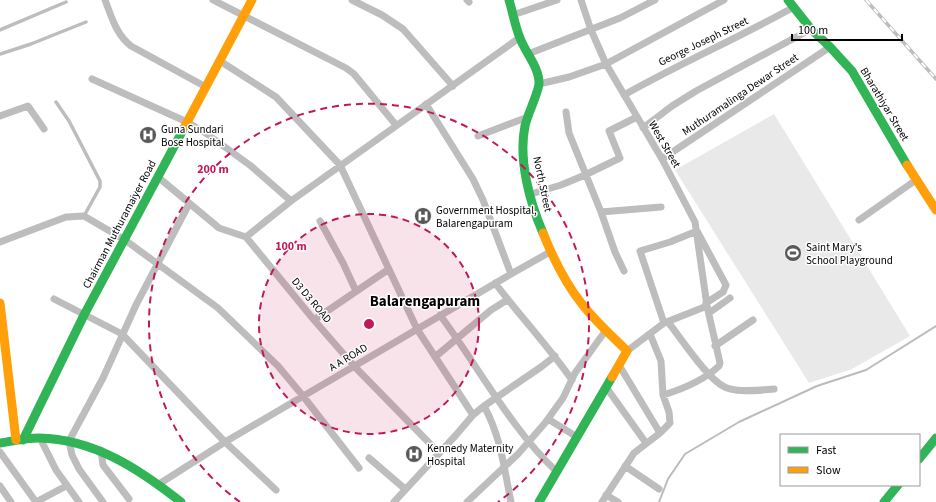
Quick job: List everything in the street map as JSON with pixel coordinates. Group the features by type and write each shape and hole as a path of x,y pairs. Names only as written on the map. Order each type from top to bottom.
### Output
{"street":[{"path":"105,0 115,27 122,39 131,46 206,87"},
{"path":"213,0 346,68 354,74 396,125"},
{"name":"Chairman Muthuramaiyer Road","path":"19,440 252,0"},
{"path":"352,0 382,15 403,28 453,86"},
{"path":"509,0 520,38 528,54 539,84 570,76 606,64 724,0"},
{"path":"513,15 557,0"},
{"name":"West Street","path":"581,0 591,30 606,64 662,159 695,222 707,304 715,346 720,363 719,366 709,375"},
{"path":"528,54 553,43 591,30 626,15 655,0"},
{"name":"Bharathiyar Street","path":"791,3 811,29 852,71 916,180 936,210"},
{"name":"George Joseph Street","path":"624,95 666,71 698,56 791,3"},
{"path":"643,128 672,106 708,84 811,29"},
{"path":"158,177 219,228 246,237 290,201 520,38"},
{"name":"Muthuramalinga Dewar Street","path":"662,159 830,47"},
{"path":"220,62 276,97 340,166 417,329 473,415"},
{"path":"92,79 187,122 207,134 251,166 290,201"},
{"name":"North Street","path":"539,84 528,117 523,140 525,167 543,237 566,282 580,302 626,351"},
{"path":"426,104 473,179 511,274"},
{"path":"0,116 28,106 44,129"},
{"path":"566,112 569,133 601,212 615,252 624,271"},
{"path":"478,136 528,117"},
{"path":"531,194 561,185 586,175 620,158 609,131 637,117"},
{"path":"858,220 916,180"},
{"path":"103,502 79,469 72,455 69,441 103,378 122,334 189,204"},
{"path":"601,212 661,206"},
{"path":"0,242 66,217 84,216 125,240 218,308 233,321 278,366 304,396 359,468"},
{"path":"320,221 343,263 356,291"},
{"path":"539,502 626,351 666,323 707,304 723,292 726,286 697,231 670,242 640,251 666,323 709,375 721,385 732,390 774,389"},
{"name":"D3 D3 ROAD","path":"246,237 354,366 439,453"},
{"name":"A A ROAD","path":"159,484 225,442 550,252"},
{"path":"314,320 389,269"},
{"path":"495,283 507,300 555,356 572,380"},
{"path":"709,314 730,298"},
{"path":"54,299 122,334 225,442 276,490"},
{"path":"435,357 491,310 507,300"},
{"path":"0,303 19,440"},
{"path":"440,315 529,442 546,462 557,472"},
{"path":"715,346 754,320"},
{"path":"468,502 529,442 548,419 563,398 584,359 606,330"},
{"path":"602,502 634,453 660,433 670,423 671,417 663,395 661,361 650,334"},
{"path":"394,502 473,415 555,356"},
{"path":"618,365 660,433"},
{"path":"663,395 682,389 709,375"},
{"path":"606,387 646,443"},
{"path":"484,406 497,434 511,502"},
{"path":"548,419 577,437"},
{"path":"40,438 50,459 66,486 79,502"},
{"path":"0,443 40,438 69,441 101,450 131,466 159,484 181,502"},
{"path":"920,458 934,444"},
{"path":"101,450 103,465 128,499"},
{"path":"0,452 36,502 66,486"},
{"path":"369,458 405,489"},
{"path":"626,466 659,489"},
{"path":"0,486 11,502"},
{"path":"886,501 897,486"},
{"path":"606,495 618,502"}],"lane":[{"path":"0,30 66,2"},
{"path":"0,54 31,44 86,22"},
{"path":"56,102 69,121 100,181 100,187 84,216"}],"shaded area":[{"name":"Saint Mary's School Playground","path":"774,114 910,336 852,369 809,383 675,170"}],"waterway":[{"path":"659,502 668,479 685,454 739,422 817,386 866,370 936,326"}],"railway":[{"path":"866,0 936,79"}],"traffic: fast":[{"path":"509,0 518,33 537,71 539,83 525,126 523,153 526,181 543,233"},
{"path":"788,0 811,29 852,71 907,165"},
{"path":"23,440 84,315 184,128"},
{"path":"539,502 612,377"},
{"path":"0,443 39,438 59,440 97,450 115,458 149,478 181,502"},
{"path":"920,458 936,438"},
{"path":"884,502 897,486"}],"traffic: slow":[{"path":"184,128 252,0"},
{"path":"907,165 936,210"},
{"path":"543,233 570,288 592,316 627,351 612,377"},
{"path":"0,303 16,440"}],"place":[{"name":"Guna Sundari Bose Hospital","path":"148,135"},
{"name":"Government Hospital, Balarengapuram","path":"423,216"},
{"name":"Saint Mary's School Playground","path":"793,253"},
{"name":"Kennedy Maternity Hospital","path":"414,454"}],"district":[{"name":"Balarengapuram","path":"425,301"}]}
